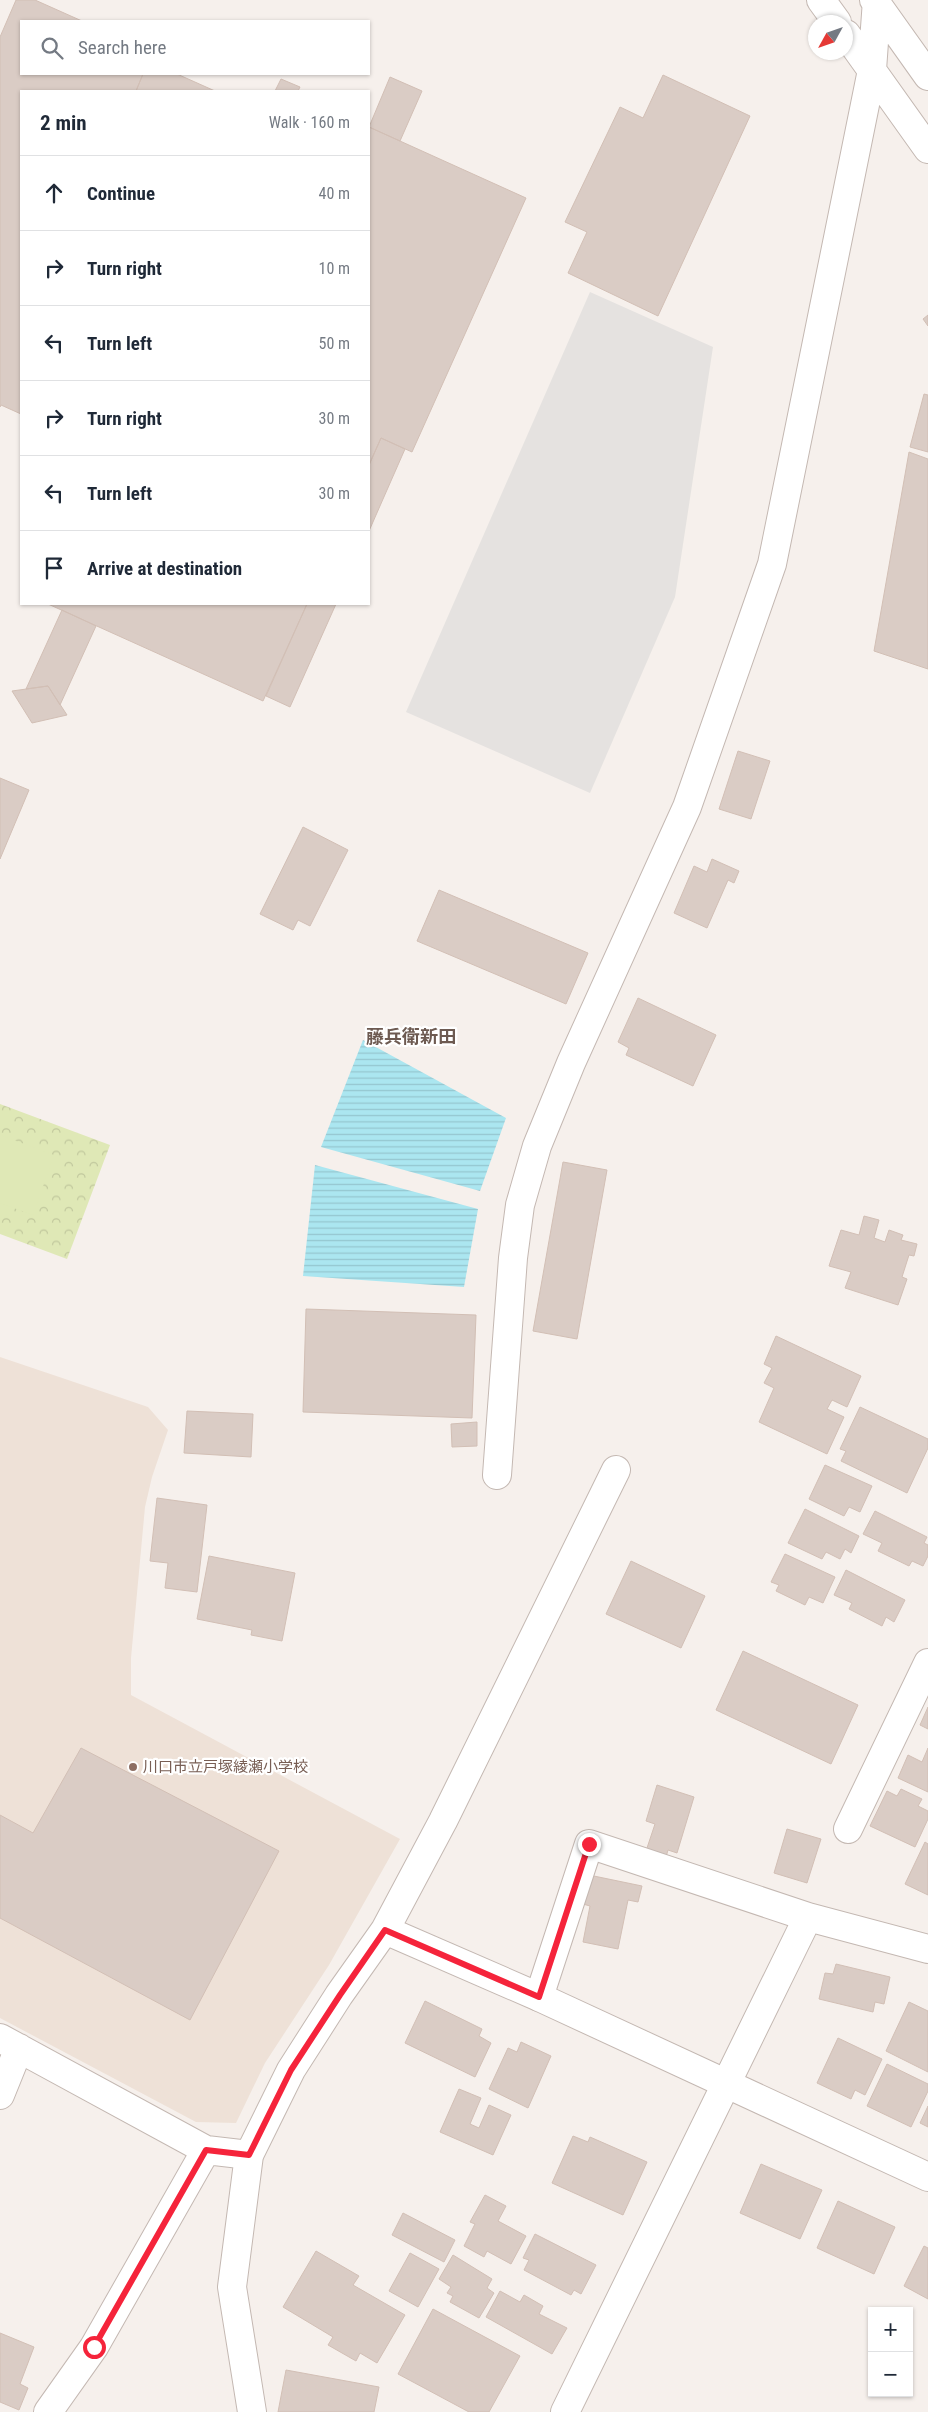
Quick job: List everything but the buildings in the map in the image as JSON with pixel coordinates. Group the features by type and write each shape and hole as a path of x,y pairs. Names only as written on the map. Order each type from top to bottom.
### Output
{"street":[{"path":"821,0 832,15"},
{"path":"497,1475 513,1258 520,1205 536,1146 570,1064 687,807 772,564 872,70 876,1"},
{"path":"876,1 928,76"},
{"path":"853,44 928,149"},
{"path":"252,2412 232,2287 249,2155 291,2070 385,1930 444,1821 616,1470"},
{"path":"848,1829 928,1663"},
{"path":"539,1997 589,1844 808,1917 928,1949"},
{"path":"565,2412 808,1917"},
{"path":"385,1930 539,1997 928,2178"},
{"path":"0,2094 10,2043 206,2150 249,2155"},
{"path":"48,2412 94,2347 206,2150"}],"shaded area":[{"path":"590,292 713,347 675,597 590,793 406,712"},
{"name":"川口市立戸塚綾瀬小学校","path":"0,1357 148,1407 168,1430 152,1477 145,1507 131,1658 131,1695 400,1839 329,1965 265,2063 236,2123 196,2122 0,2018"}],"green space":[{"path":"0,1104 110,1145 67,1259 0,1234"},
{"path":"0,1135 54,1155 33,1215 0,1203"}],"water":[{"path":"363,1040 506,1118 480,1191 321,1147"},
{"path":"315,1165 478,1209 464,1287 303,1276"}],"place":[{"name":"川口市立戸塚綾瀬小学校","path":"133,1767"}],"district":[{"name":"藤兵衛新田","path":"411,1037"}],"route":[{"path":"94,2347 206,2150 249,2155 291,2070 385,1930 539,1997 589,1844"}]}
